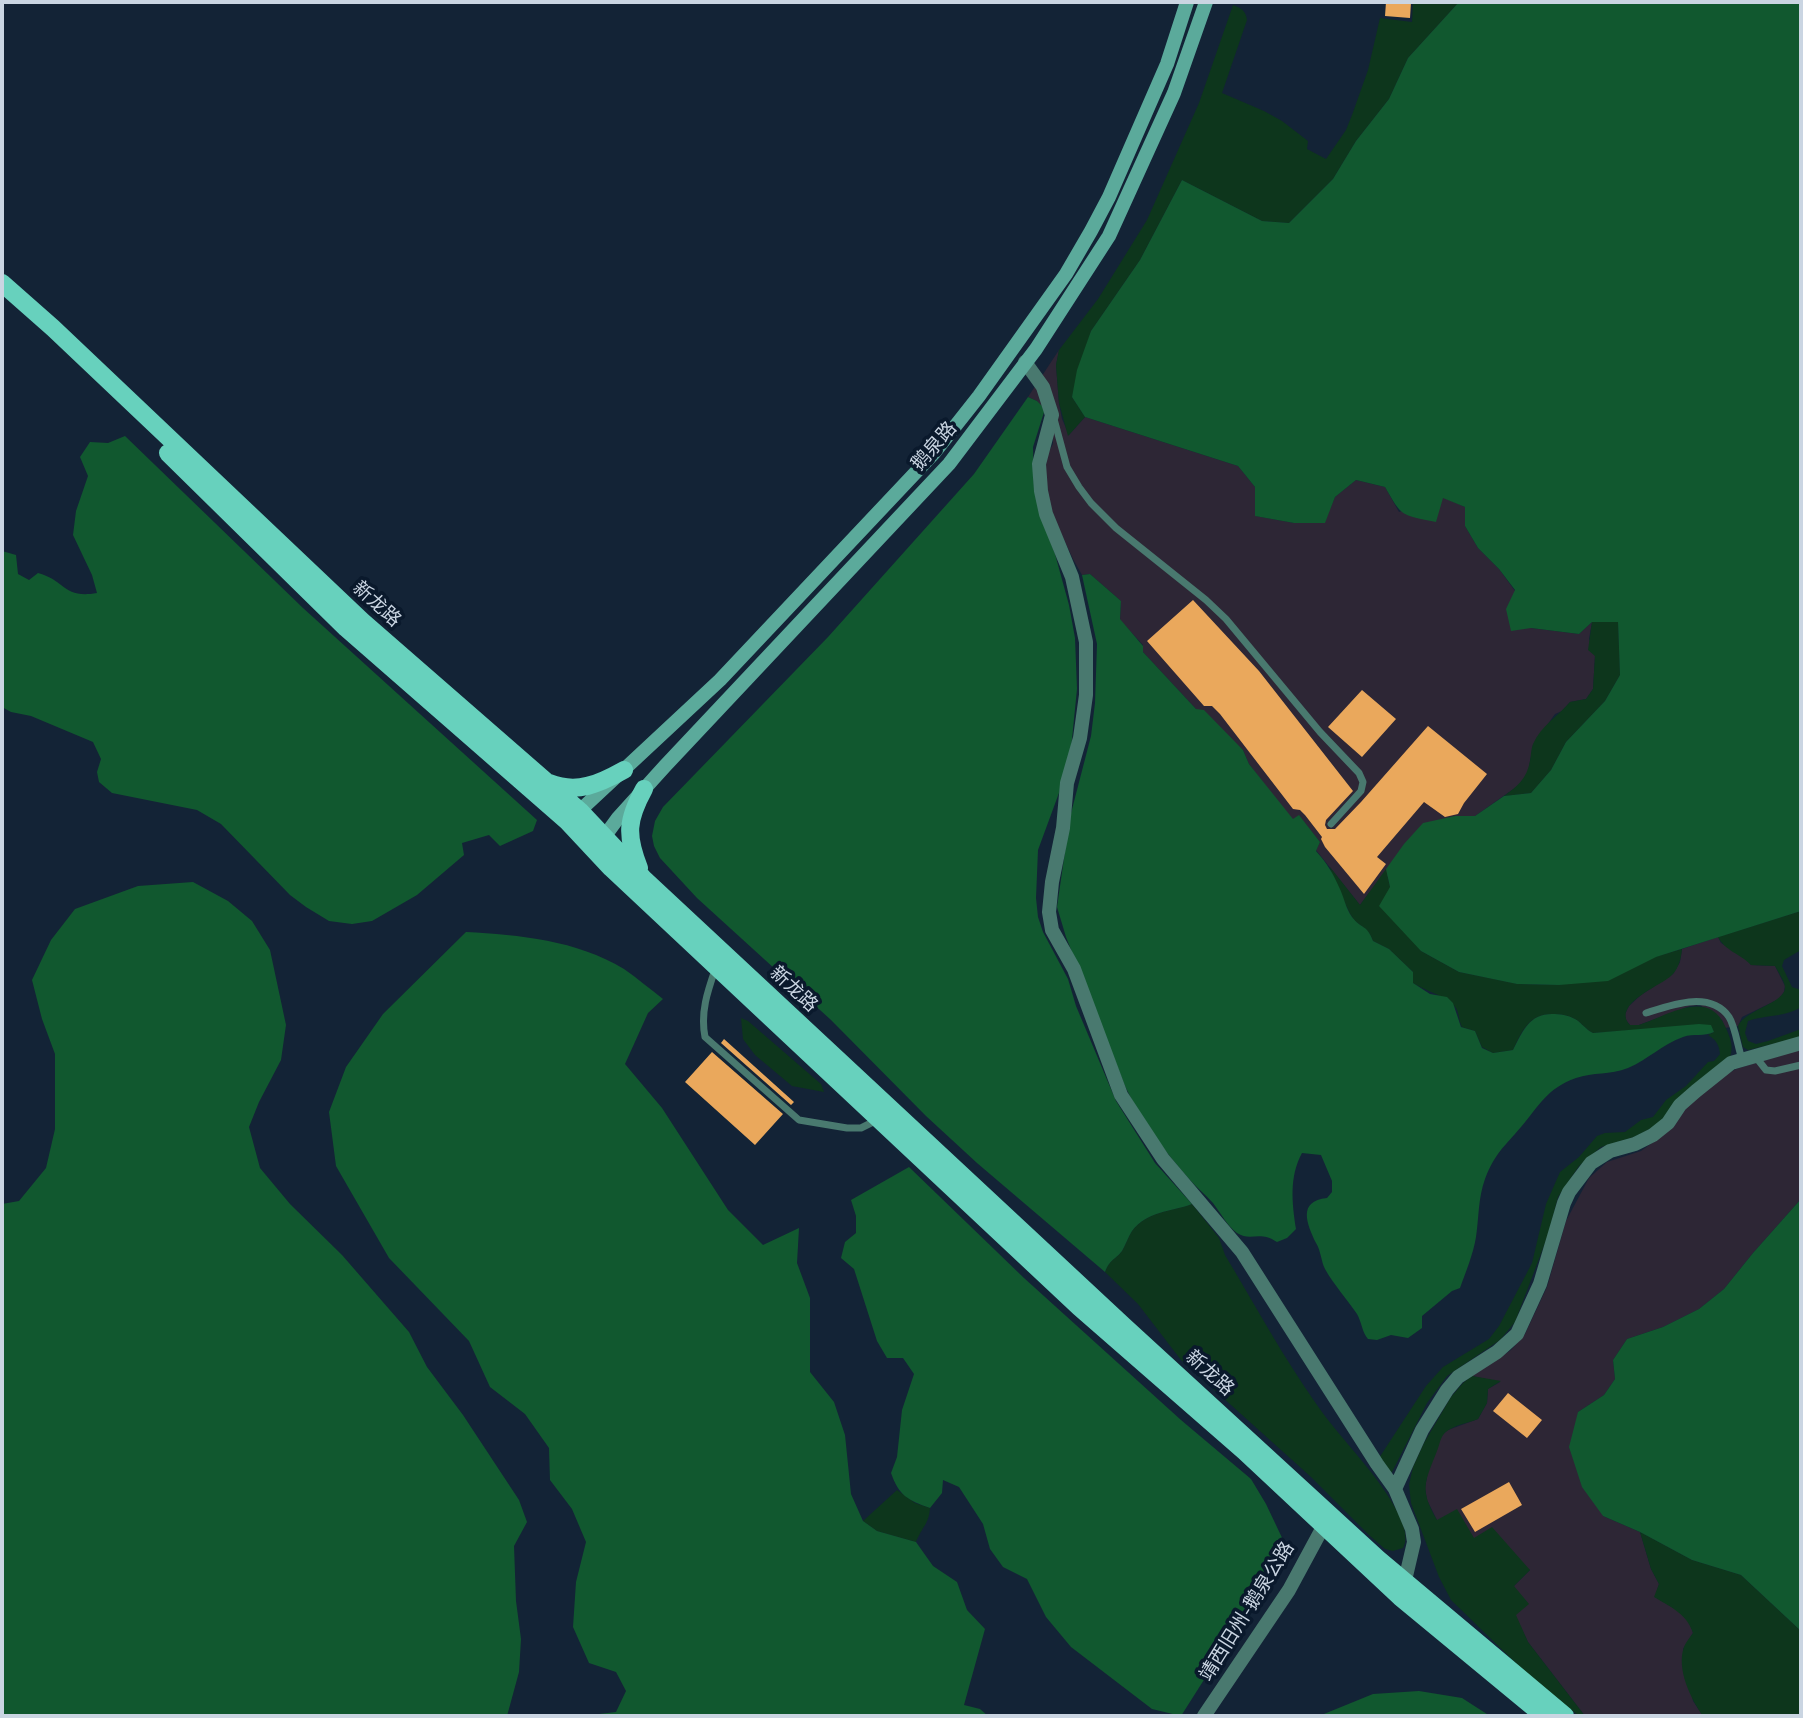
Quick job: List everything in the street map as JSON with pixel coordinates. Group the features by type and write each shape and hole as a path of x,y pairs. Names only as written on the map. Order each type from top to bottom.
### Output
{"main road":[{"name":"鹅泉路","path":"574,817 720,680 933,453 1030,326 1079,254 1109,197 1167,64 1187,2"},
{"name":"鹅泉路","path":"599,844 644,789 949,464 1026,362 1062,312 1109,236 1170,102 1206,2"},
{"name":"新龙路","path":"2,283 362,621 548,783 574,817 716,966 1079,1307 1244,1451 1323,1527 1565,1716"},
{"name":"新龙路","path":"2,295 46,334 346,628 574,817"},
{"path":"548,783 560,787 590,787 624,770"},
{"path":"643,878 633,851 629,824 631,813 644,789"},
{"name":"新龙路","path":"599,844 643,878 1403,1590 1544,1716"}],"street":[{"path":"1026,362 1043,387 1052,415 1039,464 1041,491 1046,514 1072,577 1083,620 1086,669 1081,730 1067,783 1063,828 1052,882 1049,912 1052,930 1074,969 1121,1095 1163,1159 1242,1252 1395,1489 1412,1530 1414,1542 1403,1590"},
{"path":"1395,1489 1422,1430 1447,1390 1458,1377 1497,1352 1517,1334 1540,1284 1564,1203 1591,1163 1610,1152 1653,1135 1668,1123 1680,1105 1731,1063 1801,1043"},
{"name":"靖西旧州-鹅泉公路","path":"1204,1716 1289,1590 1323,1527"}],"lane":[{"path":"1052,415 1067,467 1091,503 1116,528 1226,619 1320,732 1359,773 1363,782 1361,791 1331,824"},
{"path":"716,966 704,1009 702,1022 705,1037 799,1120 861,1128 878,1119"},
{"path":"1646,1013 1685,1002 1713,1003 1730,1018 1748,1057 1766,1070 1775,1071 1801,1065"}],"shaded area":[{"path":"1059,350 1056,365 1059,404 1069,435 1085,417 1238,466 1255,487 1256,516 1294,523 1324,523 1335,497 1356,480 1385,487 1399,512 1443,497 1465,507 1465,526 1478,548 1499,569 1515,591 1531,628 1579,634 1592,622 1589,639 1595,656 1593,689 1586,699 1570,702 1555,714 1533,745 1528,772 1519,785 1475,816 1455,816 1368,894 1360,905 1316,850 1320,842 1299,816 1293,820 1277,801 1249,764 1243,750 1196,709 1143,652 1143,645 1120,620 1121,601 1090,574 1082,575 1073,559 1052,514 1044,486 1047,455 1053,444 1050,421 1037,401 1028,397"},
{"path":"1718,937 1721,943 1751,965 1775,966 1785,986 1779,999 1742,1017 1738,1026 1725,1028 1722,1020 1700,1005 1690,1006 1639,1025 1630,1025 1625,1014 1629,1006 1673,974 1680,962 1682,949"},
{"path":"1801,1049 1801,1199 1724,1289 1699,1309 1663,1327 1627,1339 1613,1360 1615,1379 1604,1395 1578,1412 1603,1516 1640,1532 1651,1569 1659,1584 1655,1597 1679,1611 1690,1623 1693,1633 1683,1649 1693,1701 1703,1716 1585,1716 1528,1642 1515,1615 1514,1586 1530,1570 1437,1520 1427,1500 1425,1488 1429,1465 1442,1435 1448,1430 1478,1419 1487,1403 1488,1389 1500,1382 1472,1376 1511,1350 1525,1334 1547,1287 1566,1221 1589,1178 1607,1162 1641,1151 1667,1132 1687,1105 1727,1074"}],"green space":[{"path":"1413,2 1459,2 1408,58 1389,99 1356,141 1333,179 1289,223 1262,221 1182,180 1140,260 1091,331 1072,397 1085,417 1068,436 1059,403 1056,365 1059,350 1098,299 1147,220 1199,103 1233,5 1243,10 1247,20 1222,93 1282,121 1308,141 1307,149 1326,159 1346,130 1352,115 1368,70 1380,18 1412,22"},
{"path":"1459,2 1801,2 1801,911 1656,957 1608,981 1559,985 1517,984 1459,972 1421,951 1379,906 1390,887 1386,869 1423,823 1455,816 1475,816 1504,796 1531,793 1551,770 1566,742 1605,701 1620,675 1618,622 1592,622 1579,634 1531,628 1511,631 1506,609 1515,590 1478,548 1465,526 1465,507 1443,498 1436,522 1416,518 1399,509 1385,487 1356,480 1335,497 1325,523 1294,523 1255,516 1255,487 1238,466 1085,417 1072,397 1077,370 1091,331 1140,260 1182,180 1262,221 1289,223 1333,179 1356,141 1389,99 1408,58"},
{"path":"1028,397 1045,409 1033,447 1034,489 1069,605 1075,638 1077,689 1071,749 1063,782 1038,850 1038,917 1068,979 1076,1006 1116,1101 1155,1163 1192,1204 1152,1216 1138,1224 1122,1251 1105,1272 977,1163 926,1116 831,1020 697,898 660,858 652,836 655,821 663,807 828,637 974,474"},
{"path":"125,436 303,608 537,820 533,831 500,846 489,835 462,843 464,855 417,895 372,921 352,924 329,921 290,895 221,824 197,810 112,793 99,782 97,772 101,759 93,742 2,707 2,551 16,555 18,574 29,580 38,573 71,591 97,593 92,575 73,535 76,511 88,476 80,457 90,442 108,443"},
{"path":"1090,574 1121,601 1120,619 1143,646 1143,652 1196,709 1204,710 1243,750 1249,764 1293,819 1299,815 1320,842 1316,851 1334,877 1355,921 1366,929 1373,941 1389,949 1413,972 1413,983 1430,994 1447,997 1453,1003 1461,1027 1475,1031 1482,1048 1493,1053 1513,1050 1532,1020 1552,1014 1572,1018 1593,1033 1699,1024 1711,1025 1714,1032 1675,1040 1628,1068 1576,1078 1557,1087 1544,1098 1492,1163 1481,1193 1475,1244 1460,1288 1452,1291 1422,1316 1422,1328 1408,1338 1391,1335 1377,1340 1368,1339 1357,1314 1325,1269 1307,1214 1311,1204 1327,1198 1332,1192 1332,1181 1321,1155 1302,1153 1298,1162 1293,1190 1296,1229 1287,1238 1277,1242 1265,1237 1247,1237 1230,1227 1213,1203 1172,1158 1146,1123 1125,1086 1066,937 1057,907 1070,817 1091,736 1095,703 1097,644 1082,575"},
{"path":"1618,621 1620,675 1605,701 1566,742 1551,770 1531,793 1504,796 1524,777 1529,767 1533,744 1540,732 1570,702 1586,699 1593,689 1595,656 1588,650 1592,622"},
{"path":"1330,867 1360,905 1386,869 1390,887 1421,951 1459,972 1518,984 1559,985 1682,949 1674,972 1640,996 1627,1010 1626,1017 1630,1025 1639,1025 1674,1011 1698,1007 1718,1015 1731,1045 1730,1057 1654,1127 1634,1137 1601,1147 1579,1166 1558,1197 1548,1235 1515,1322 1500,1340 1447,1376 1427,1403 1391,1474 1379,1458 1426,1386 1443,1367 1489,1339 1499,1326 1532,1263 1546,1204 1560,1172 1579,1157 1597,1136 1625,1132 1641,1120 1653,1117 1666,1100 1686,1086 1708,1062 1714,1061 1720,1054 1717,1043 1708,1035 1714,1032 1710,1025 1593,1033 1572,1018 1552,1014 1532,1020 1523,1030 1513,1050 1493,1053 1482,1047 1475,1031 1462,1027 1454,1006 1413,983 1413,972 1389,949 1373,941 1349,911"},
{"path":"193,882 228,901 252,921 270,950 286,1025 281,1060 249,1127 260,1168 290,1204 342,1255 409,1332 427,1367 463,1415 519,1500 527,1522 514,1546 516,1601 521,1639 519,1672 507,1716 2,1716 2,1204 19,1201 46,1168 55,1129 55,1054 32,980 51,940 75,909 138,886"},
{"path":"1801,911 1801,950 1784,960 1782,966 1792,987 1801,990 1801,1007 1789,1013 1748,1021 1745,1033 1748,1041 1756,1044 1801,1029 1801,1037 1748,1050 1743,1047 1738,1026 1742,1020 1784,993 1785,987 1775,966 1751,965 1725,946 1718,937"},
{"path":"466,932 527,937 587,951 624,969 663,999 648,1013 625,1064 662,1108 728,1210 763,1245 799,1228 797,1263 810,1298 810,1372 834,1402 845,1435 851,1494 863,1521 877,1531 916,1542 933,1566 957,1582 967,1610 985,1629 964,1705 980,1709 988,1716 582,1716 616,1712 626,1691 616,1672 589,1663 573,1627 576,1582 586,1542 572,1509 550,1480 549,1448 525,1414 490,1387 469,1341 389,1258 336,1166 329,1112 346,1067 383,1014"},
{"path":"741,1018 748,1021 821,1084 824,1092 792,1086 755,1055 743,1039"},
{"path":"909,1167 1024,1278 1181,1420 1251,1479 1266,1504 1285,1544 1280,1560 1181,1716 1152,1709 1071,1647 1046,1617 1027,1579 1003,1567 990,1549 983,1524 959,1487 943,1480 942,1493 930,1508 905,1496 894,1481 891,1473 897,1457 902,1410 914,1374 903,1358 887,1358 877,1341 854,1269 841,1258 845,1242 856,1233 856,1216 851,1200"},
{"path":"1801,1199 1801,1631 1741,1575 1692,1560 1603,1516 1582,1487 1569,1447 1578,1412 1604,1395 1615,1379 1613,1360 1627,1339 1663,1327 1699,1309 1724,1289"},
{"path":"1192,1204 1219,1238 1225,1255 1305,1387 1390,1499 1405,1530 1403,1548 1393,1551 1385,1549 1370,1536 1311,1477 1181,1360 1138,1304 1105,1272 1122,1251 1138,1224 1152,1216"},
{"path":"1472,1376 1501,1381 1488,1389 1487,1403 1478,1419 1454,1427 1443,1435 1427,1478 1428,1500 1437,1520 1457,1509 1474,1538 1492,1527 1530,1570 1514,1586 1529,1604 1516,1615 1528,1642 1585,1716 1579,1716 1522,1669 1451,1600 1439,1577 1411,1503 1409,1485 1413,1467 1424,1443 1451,1397"},
{"path":"897,1490 915,1503 930,1508 927,1522 916,1542 877,1531 863,1521"},
{"path":"1640,1532 1692,1560 1741,1575 1801,1631 1801,1716 1703,1716 1683,1674 1684,1647 1693,1633 1683,1616 1654,1597 1659,1584 1651,1569"},
{"path":"1419,1691 1462,1698 1490,1716 1319,1716 1373,1694"}],"building":[{"path":"1386,2 1411,2 1410,18 1385,16"},
{"path":"1193,600 1259,671 1353,791 1326,820 1327,829 1335,829 1428,726 1487,774 1458,814 1445,817 1424,802 1377,857 1386,864 1364,894 1325,847 1322,837 1305,815 1300,810 1293,809 1220,714 1212,706 1204,706 1147,641"},
{"path":"1362,690 1396,719 1362,757 1328,727"},
{"path":"724,1039 794,1102 791,1105 721,1043"},
{"path":"712,1052 783,1114 755,1145 685,1082"},
{"path":"1508,1393 1542,1420 1527,1438 1493,1411"},
{"path":"1509,1482 1522,1505 1475,1532 1461,1509"}]}
